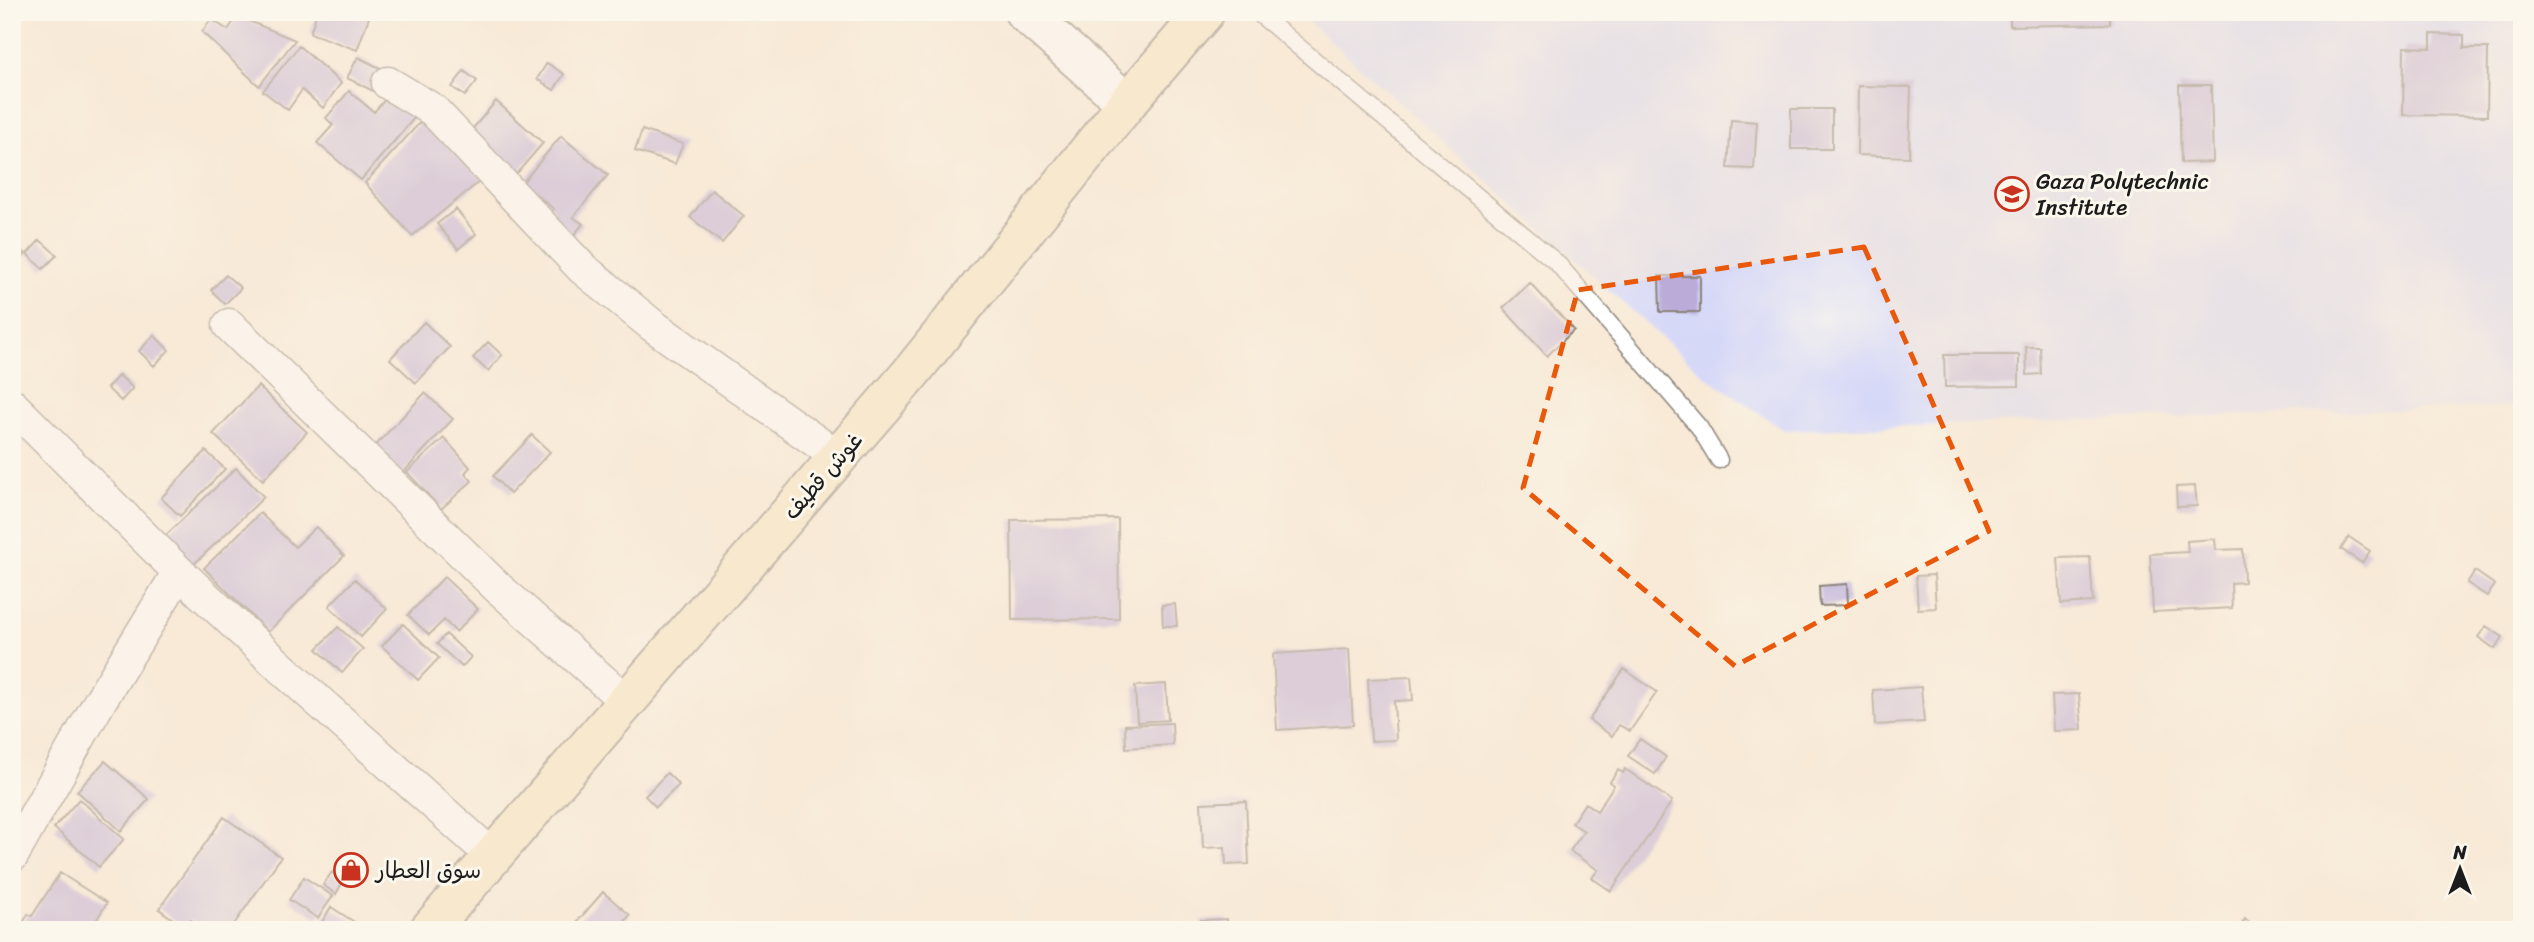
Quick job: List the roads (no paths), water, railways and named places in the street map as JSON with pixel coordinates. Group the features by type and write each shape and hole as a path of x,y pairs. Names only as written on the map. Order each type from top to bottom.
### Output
{"main road":[{"name":"غوش قطيف","path":"429,930 910,374 1127,103 1205,12"}],"street":[{"path":"1024,12 1127,103"},
{"path":"387,83 433,110 582,268 652,325 838,457"},
{"path":"229,325 496,586 627,702"},
{"path":"12,405 178,572 289,675 494,857"},
{"path":"12,856 178,572"}],"lane":[{"path":"1257,12 1557,264 1699,427 1719,460"}],"place":[{"name":"Gaza Polytechnic Institute","path":"2012,194"},
{"name":"سوق العطار","path":"351,870"}]}
